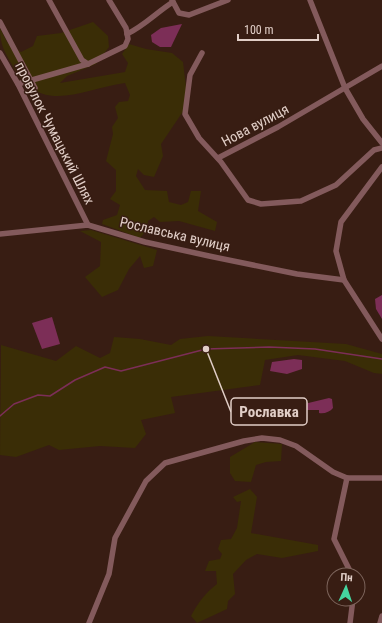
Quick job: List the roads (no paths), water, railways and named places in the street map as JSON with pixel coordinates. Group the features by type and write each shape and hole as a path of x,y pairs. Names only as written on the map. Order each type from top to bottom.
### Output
{"street":[{"path":"49,0 82,60 88,64"},
{"path":"18,84 88,64 125,46 128,39 126,28 110,0"},
{"path":"127,34 140,28 155,13 172,1 179,13 189,15 228,0"},
{"path":"310,0 345,88 363,120 382,143"},
{"path":"0,22 35,88"},
{"name":"провулок Чумацький Шлях","path":"0,53 18,84 88,225"},
{"name":"Нова вулиця","path":"202,53 190,75 185,114 199,138 218,158 278,127 382,66"},
{"path":"218,158 248,200 261,204 301,201 336,185 374,150 382,148"},
{"path":"382,167 341,222 336,251 344,280 382,339"},
{"name":"Рославська вулиця","path":"1,233 88,225 145,242 209,256 297,274 344,280"},
{"path":"89,623 109,574 114,538 146,481 165,463 244,441 262,438 280,440 296,446 333,472 347,478 382,478"},
{"path":"347,478 334,539 348,567"},
{"path":"350,623 352,607"},
{"path":"380,623 382,616"}],"waterway":[{"path":"0,416 14,404 38,395 50,396 75,380 105,367 121,371 206,349 269,347 315,349 382,359"}],"place":[{"name":"Рославка","path":"206,349"}]}
